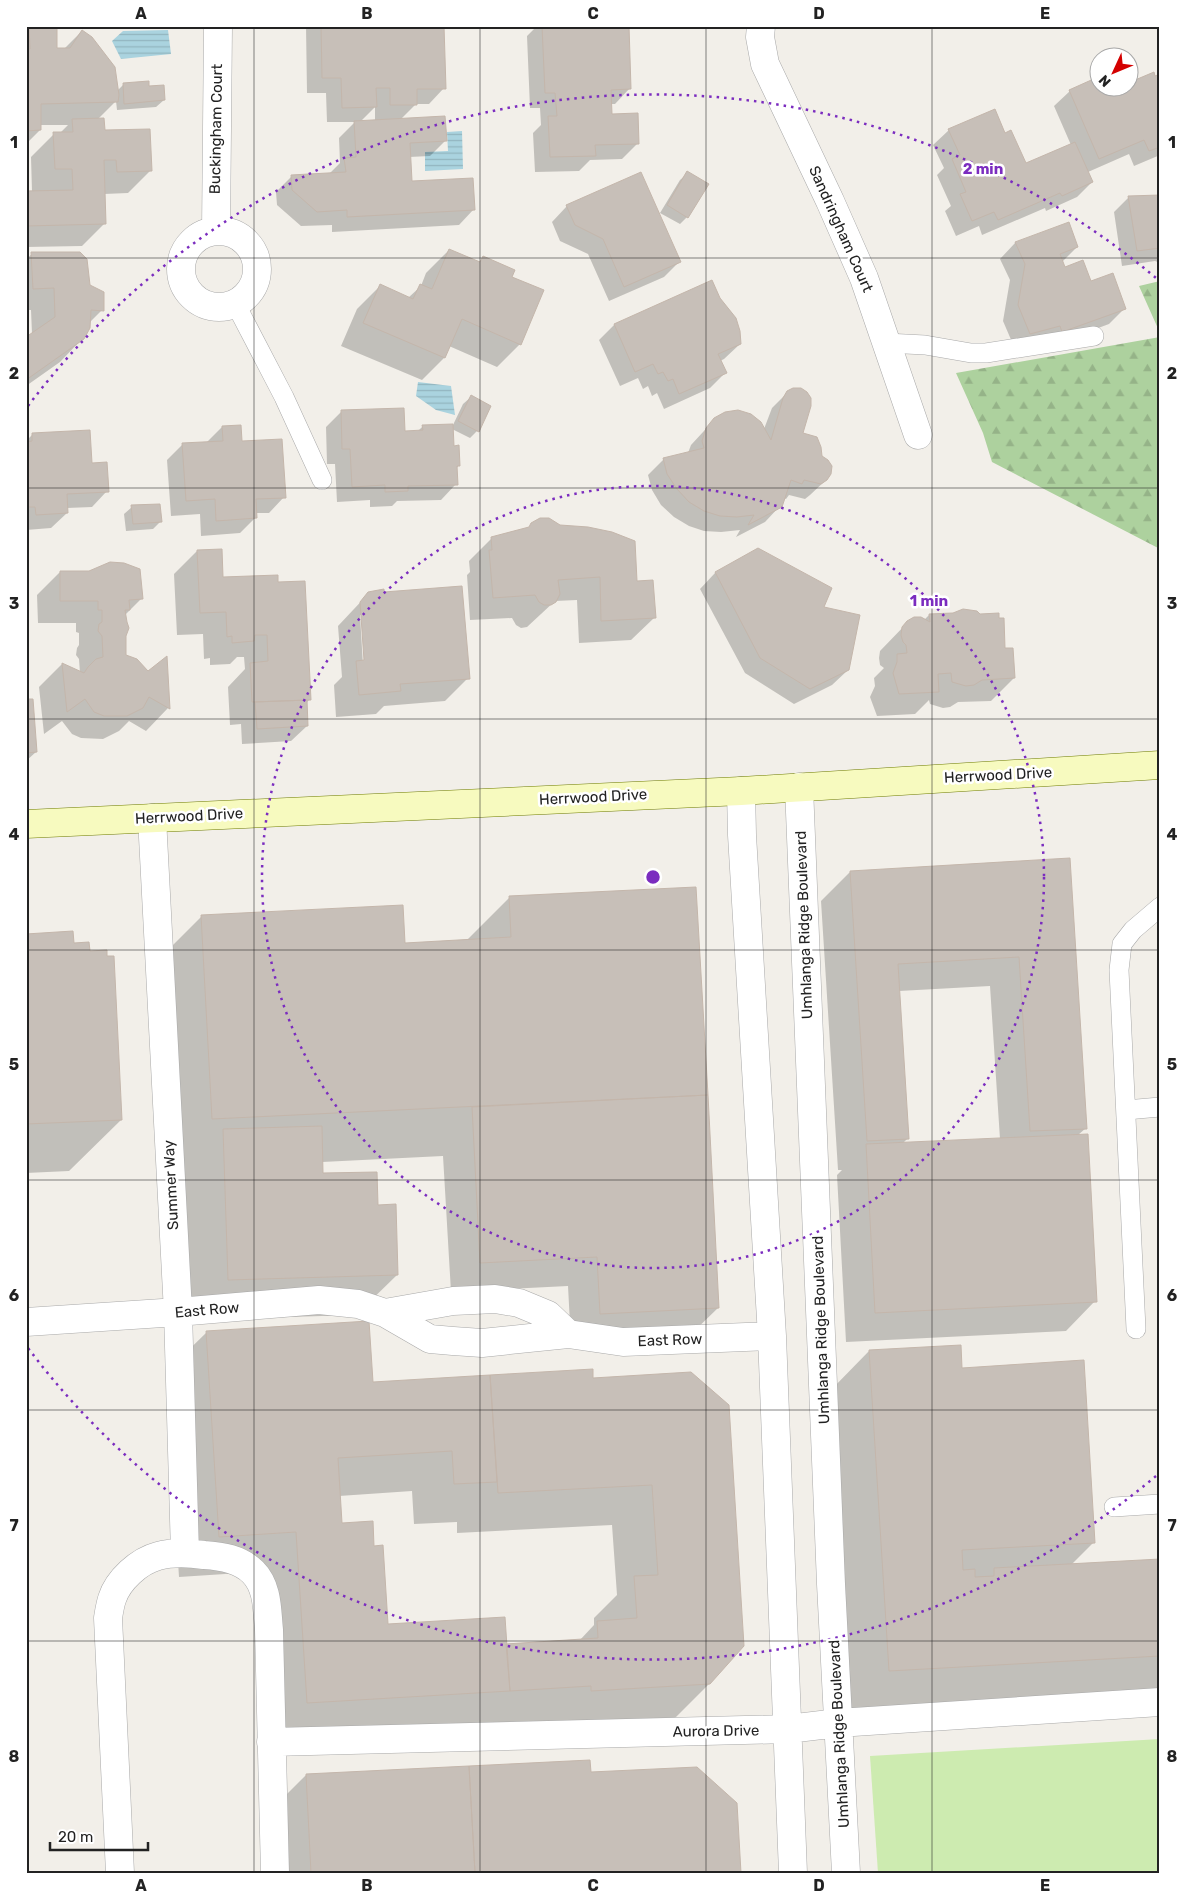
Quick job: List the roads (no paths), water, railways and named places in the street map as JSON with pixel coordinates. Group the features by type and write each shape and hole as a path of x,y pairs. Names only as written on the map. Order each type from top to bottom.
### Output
{"street":[{"name":"Buckingham Court","path":"216,231 218,26"},
{"name":"Sandringham Court","path":"761,26 760,37 765,64 864,278 918,435"},
{"path":"216,231 229,232 241,238 250,247 256,259 257,272 253,285 246,296 235,303 216,306 197,300 188,290 182,278 181,265 184,252 192,242 203,234 216,231"},
{"name":"Herrwood Drive","path":"26,824 799,787 1160,765"},
{"name":"Umhlanga Ridge Boulevard","path":"799,787 838,1723 846,1873"},
{"path":"741,790 742,835 772,1336 792,1873"},
{"name":"Summer Way","path":"152,818 178,1312 186,1553"},
{"name":"East Row","path":"385,1313 453,1301 495,1299 519,1303 548,1315 568,1334"},
{"name":"East Row","path":"26,1322 319,1300 358,1304 385,1313 430,1339 482,1343 568,1334 623,1342 772,1336"},
{"path":"120,1873 108,1618 111,1600 118,1586 144,1562 158,1556 186,1553 225,1556 240,1562 254,1572 265,1590 269,1630 274,1873"},
{"name":"Aurora Drive","path":"271,1742 788,1729 838,1723 1160,1702"}],"lane":[{"path":"235,303 284,397 322,480"},
{"path":"886,343 925,345 986,353 1094,336"},
{"path":"1136,1329 1119,970 1122,944 1133,930 1160,907"},
{"path":"1126,1110 1160,1107"},
{"path":"1114,1507 1160,1504"}],"water":[{"path":"168,30 171,54 121,59 112,41 123,31"},
{"path":"462,131 463,169 425,171 425,152 448,151 447,132"},
{"path":"418,382 451,386 455,415 436,410 416,396"}]}
